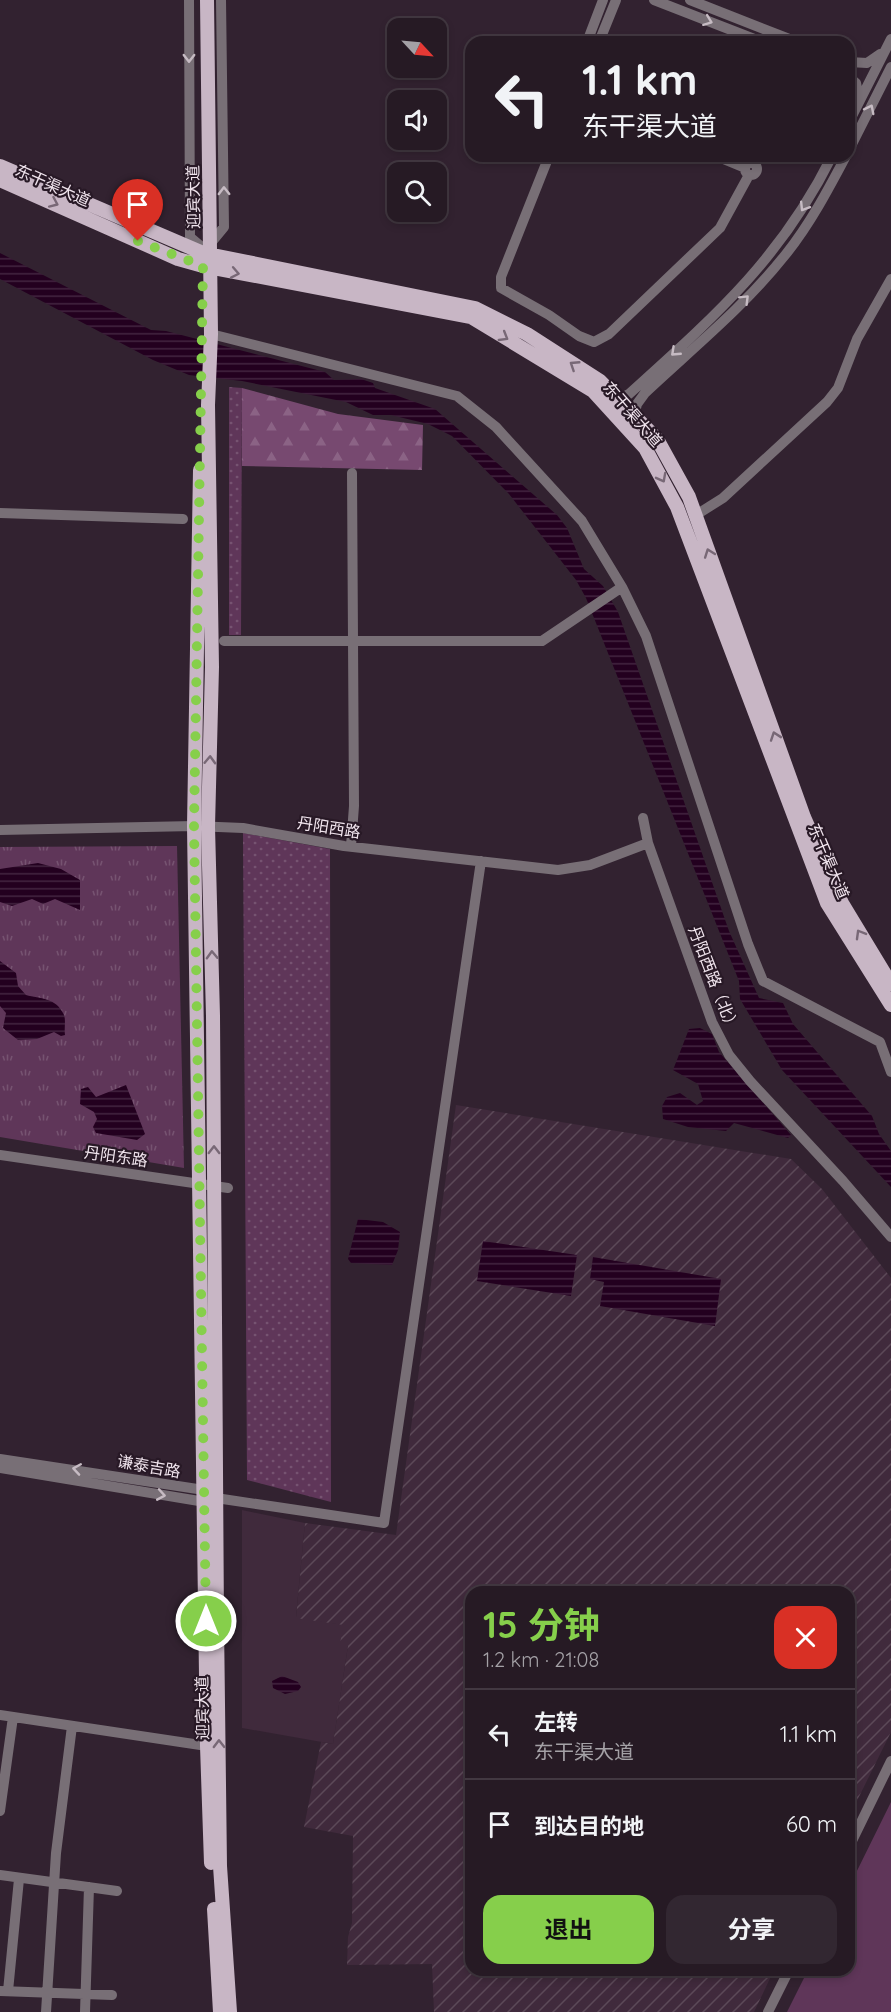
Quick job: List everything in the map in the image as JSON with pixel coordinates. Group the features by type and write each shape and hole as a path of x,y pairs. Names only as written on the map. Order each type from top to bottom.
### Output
{"main road":[{"name":"迎宾大道","path":"200,0 207,256"},
{"name":"迎宾大道","path":"207,0 208,341 194,826 207,1184 207,1746 220,2012"},
{"name":"东干渠大道","path":"0,166 207,256 471,317 593,391 645,448 677,507 827,903 891,1005"},
{"name":"东干渠大道","path":"0,180 178,259 207,256 475,308 545,346 600,381 657,439 689,497 804,817 842,903 891,984"},
{"name":"迎宾大道","path":"206,387 212,667 208,827 213,1016 207,1184"},
{"name":"迎宾大道","path":"208,1497 220,1866 230,2012"}],"street":[{"path":"189,0 190,237 207,256 224,227 221,0"},
{"path":"588,36 603,0"},
{"path":"601,36 616,0"},
{"path":"654,0 747,36"},
{"path":"690,0 782,36"},
{"path":"855,62 867,63 889,43"},
{"path":"855,110 889,43"},
{"path":"855,138 891,68"},
{"path":"855,83 859,88 859,102"},
{"path":"547,162 501,277 501,288 549,315 579,336 594,342 609,334 720,228 747,171 728,162"},
{"path":"601,399 611,402 619,400 645,380 753,276 799,216 829,162"},
{"path":"634,416 645,393 728,317 787,253 808,223 843,162"},
{"path":"696,515 732,491 827,402 838,388 857,339 891,279"},
{"path":"208,341 457,396 496,427 582,521 622,587 646,636 748,944 763,981 880,1042 891,1072"},
{"path":"351,846 354,806 352,473"},
{"path":"0,513 183,519"},
{"path":"224,641 542,641 622,587"},
{"name":"丹阳西路（北）","path":"643,818 648,843 712,1022 729,1055 891,1237"},
{"name":"丹阳西路","path":"0,830 194,826 243,828 351,846 558,870 590,865 648,843"},
{"path":"208,1497 384,1523 481,861"},
{"name":"丹阳东路","path":"0,1155 228,1188"},
{"name":"谦泰吉路","path":"0,1459 208,1497"},
{"name":"谦泰吉路","path":"0,1468 208,1497"},
{"path":"0,1715 207,1746"},
{"path":"0,1811 13,1717"},
{"path":"46,2012 53,1883 72,1726"},
{"path":"855,1835 891,1761"},
{"path":"0,1875 117,1891"},
{"path":"19,1879 4,1991 112,1995"},
{"path":"85,2012 89,1887"},
{"path":"768,2012 786,1976"}],"shaded area":[{"path":"0,253 151,330 166,331 325,372 334,380 361,379 373,383 375,388 435,409 557,515 567,528 584,569 603,586 618,612 729,931 759,998 783,1003 793,1024 872,1116 879,1134 891,1151 891,1187 782,1070 740,999 739,981 586,598 576,580 509,494 452,436 428,424 391,415 373,415 346,402 242,381 189,375 153,360 0,279"},
{"path":"38,863 61,869 80,880 80,910 55,899 43,904 32,899 12,906 0,902 0,869"},
{"path":"0,961 16,973 18,986 26,995 52,1002 61,1009 65,1017 65,1035 61,1036 54,1032 37,1039 18,1040 3,1028 6,1013 0,1006"},
{"path":"700,1028 712,1034 719,1052 791,1135 788,1138 734,1123 726,1131 688,1127 663,1119 662,1106 667,1097 680,1093 697,1105 703,1101 698,1084 673,1070 689,1029"},
{"path":"126,1085 145,1134 137,1140 96,1133 93,1127 97,1119 94,1112 80,1104 81,1089 88,1087 96,1097"},
{"path":"456,1105 791,1159 822,1189 891,1278 891,1732 855,1805 855,1586 465,1586 465,1976 771,1976 754,2012 434,2012 432,1964 347,1965 348,1937 352,1923 353,1836 304,1827 321,1742 333,1744 348,1646 340,1644 343,1625 296,1618 305,1523 396,1535"},
{"path":"358,1219 383,1222 400,1232 398,1250 392,1265 351,1263 348,1259"},
{"path":"483,1241 577,1255 571,1296 477,1281"},
{"path":"593,1257 721,1279 715,1326 600,1306 604,1282 590,1279"},
{"path":"242,1510 305,1523 296,1617 344,1625 348,1646 333,1744 242,1728"},
{"path":"282,1676 298,1682 301,1687 298,1691 285,1694 273,1688 272,1681"}],"green space":[{"path":"229,387 242,388 241,635 229,635"},
{"path":"242,388 338,414 423,425 422,470 242,466"},
{"path":"243,833 330,849 331,1502 247,1480"},
{"path":"177,846 184,1168 0,1137 0,847"},
{"path":"891,1802 891,2012 787,2012 805,1976 855,1976 855,1875"}],"route":[{"path":"138,241 178,259 203,266 194,826 206,1621"}]}
